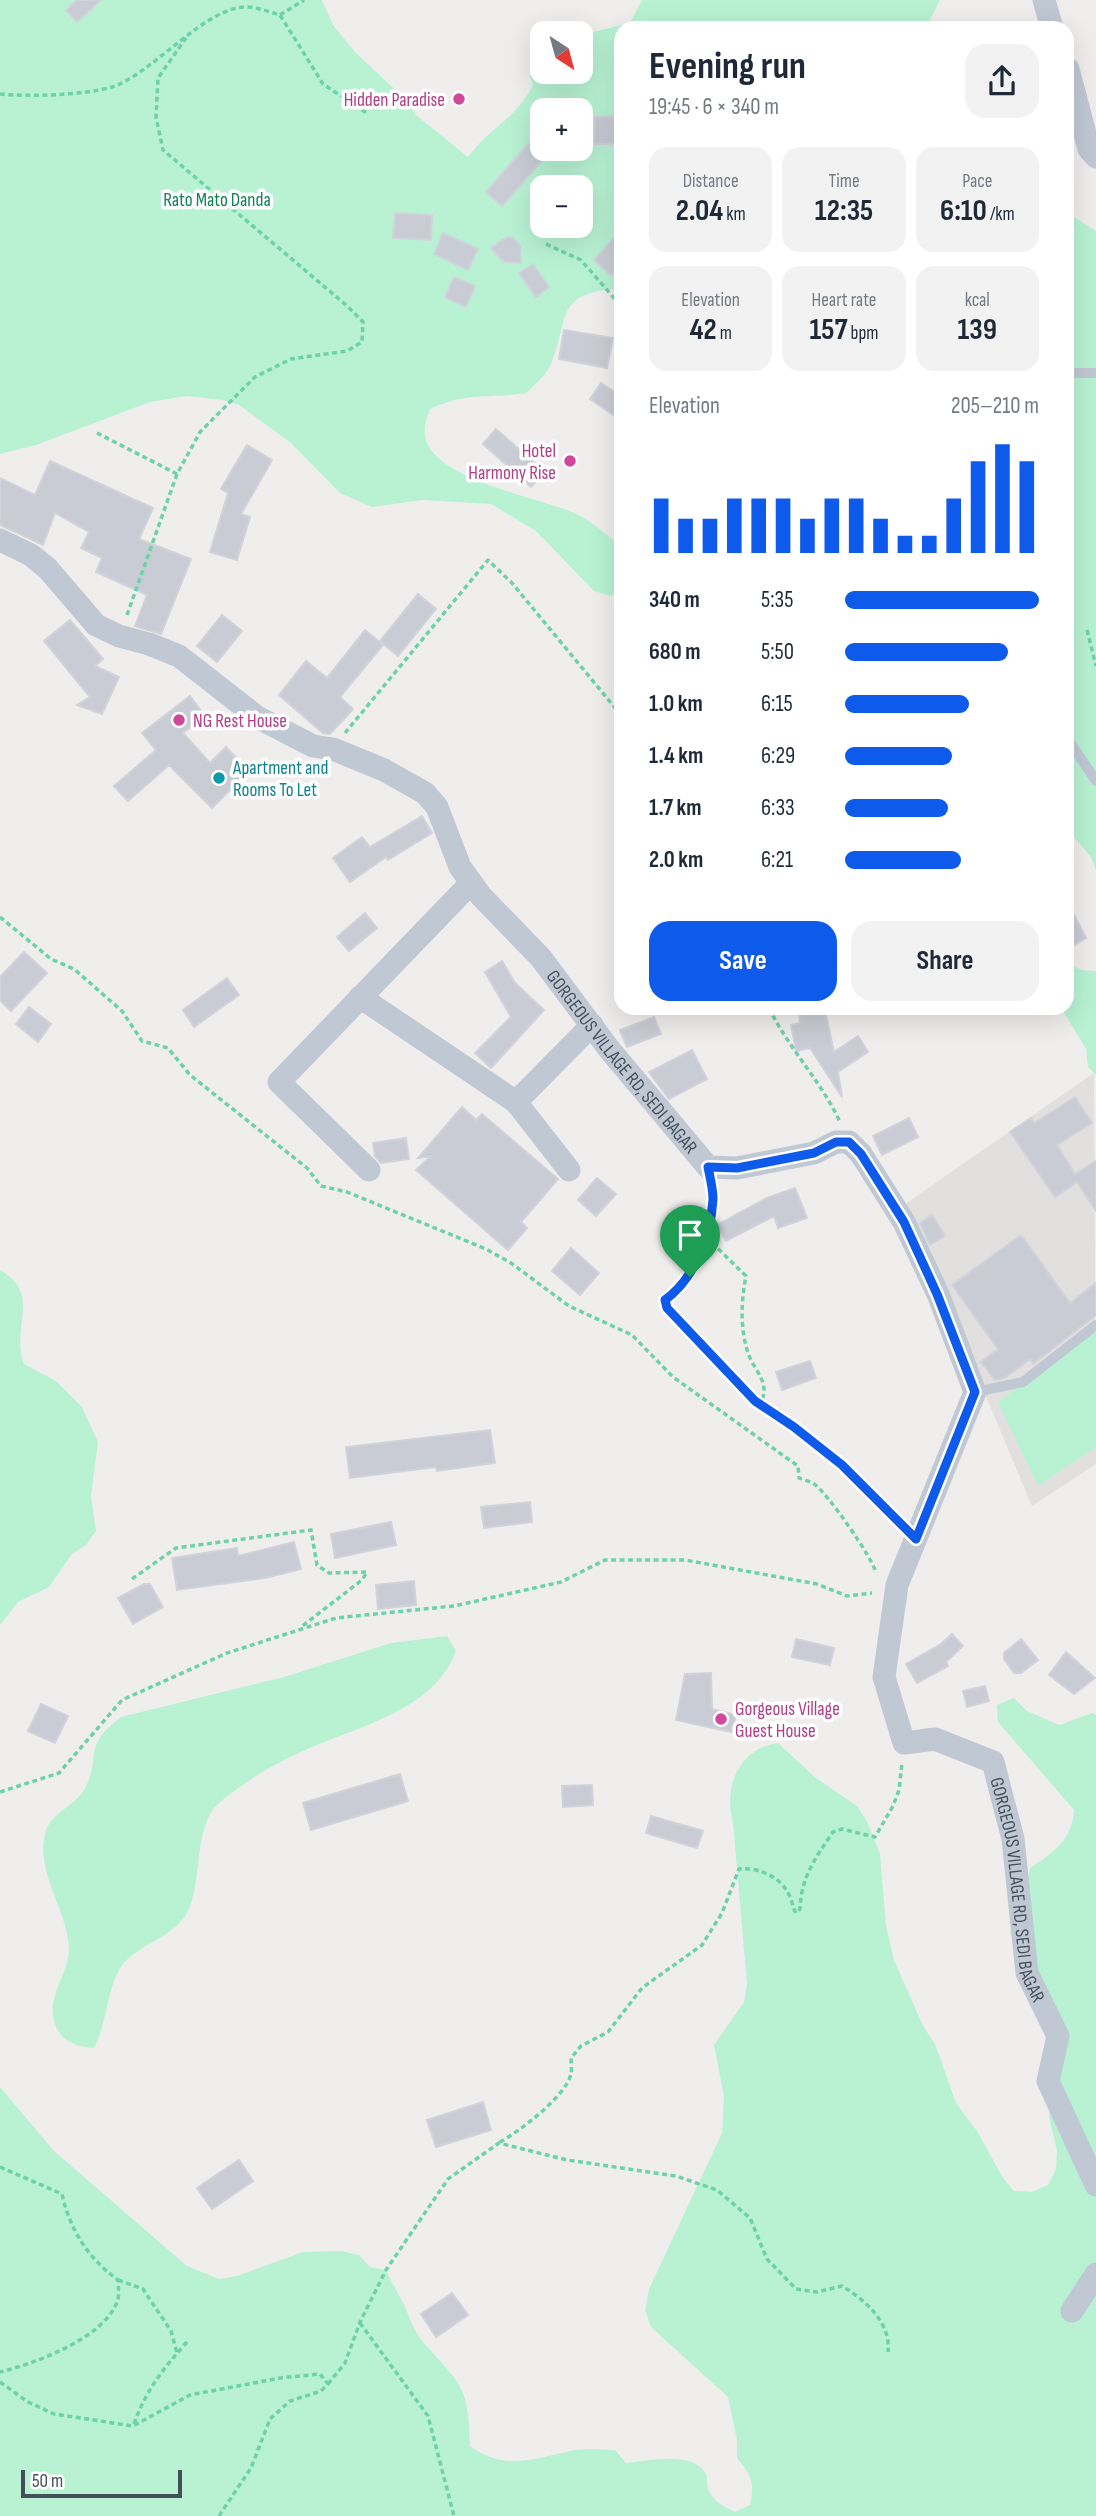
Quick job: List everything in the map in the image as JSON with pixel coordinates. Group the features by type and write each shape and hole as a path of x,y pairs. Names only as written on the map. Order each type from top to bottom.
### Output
{"street":[{"path":"1044,0 1050,21"},
{"path":"1074,92 1089,149 1096,157"},
{"name":"GORGEOUS VILLAGE RD, SEDI BAGAR","path":"0,540 31,555 48,569 96,625 118,636 179,656 257,717 313,746 333,749 384,770 425,793 436,807 460,867 471,883 541,958 708,1167 737,1168 814,1153 836,1142 849,1142"},
{"path":"369,1170 279,1082 471,883"},
{"path":"360,997 516,1102 569,1170"},
{"path":"516,1102 592,1025"},
{"path":"849,1142 861,1154 904,1222 937,1294 975,1392 897,1586 884,1677 904,1742"},
{"name":"GORGEOUS VILLAGE RD, SEDI BAGAR","path":"904,1742 935,1739 993,1762 1013,1839 1027,1973 1058,2036 1048,2081 1096,2186"},
{"path":"1072,2311 1096,2274"}],"lane":[{"path":"1074,373 1096,373"},
{"path":"1074,747 1096,781"},
{"path":"975,1392 1023,1382 1096,1325"}],"path":[{"path":"280,15 304,0"},
{"path":"0,94 26,97 111,87 142,71 215,16 246,7 280,15 323,84 368,114"},
{"path":"118,636 177,474 200,432 254,377 291,359 347,351 362,342 363,322 163,150 156,117 158,78 186,38"},
{"path":"546,244 581,260 614,298"},
{"path":"97,433 177,474"},
{"path":"333,749 404,658 488,560 512,583 614,707"},
{"path":"1087,630 1096,666"},
{"path":"0,917 51,959 74,969 122,1011 142,1041 168,1048 190,1075 307,1168 321,1186 371,1201 486,1249 511,1263 569,1306 632,1335 673,1377 798,1466 799,1478 816,1484 847,1526 862,1541 877,1571 872,1593"},
{"path":"772,1015 832,1105 849,1142"},
{"path":"708,1167 713,1199 706,1237 690,1277 665,1300 667,1308 760,1404 842,1465 916,1539"},
{"path":"706,1237 746,1276 741,1305 748,1354 763,1379 764,1398 760,1404"},
{"path":"132,1579 176,1548 310,1530 317,1564 329,1573 366,1572 362,1580 300,1628"},
{"path":"0,1793 59,1773 122,1700 227,1653 336,1618 454,1605 561,1582 605,1560 685,1560 817,1584 846,1596 872,1593 894,1603"},
{"path":"219,2516 251,2469 270,2419 290,2401 321,2391 345,2363 360,2322 386,2270 448,2179 529,2125 571,2075 571,2058 581,2046 608,2032 642,1988 702,1945 722,1913 739,1869 755,1867 785,1887 796,1913 800,1909 801,1887 807,1872 834,1832 842,1829 875,1837 899,1790 904,1742"},
{"path":"499,2143 567,2160 676,2176 717,2189 750,2218 768,2259 796,2289 817,2292 842,2286 861,2299 883,2326 889,2338 888,2352"},
{"path":"0,2166 62,2194 69,2224 99,2266 118,2280 144,2289 171,2331 177,2353"},
{"path":"0,2372 42,2359 68,2347 91,2330 110,2314 118,2300 118,2280"},
{"path":"360,2322 428,2416 454,2516"},
{"path":"133,2426 144,2395 160,2370 187,2342"},
{"path":"0,2382 10,2392 54,2414 133,2426 190,2395 280,2378 320,2374 328,2384"}],"shaded area":[{"path":"1094,1073 1096,1464 1032,1506 905,1204"}],"green space":[{"name":"Rato Mato Danda","path":"0,0 322,0 333,25 355,52 404,98 416,115 468,157 511,115 533,84 593,84 593,32 614,27 614,290 593,292 572,304 566,313 549,368 526,393 443,403 430,409 425,432 426,440 434,454 449,466 490,485 579,515 614,540 614,594 611,596 594,591 536,531 491,504 422,500 372,507 340,493 291,443 239,405 187,396 150,402 36,445 0,454"},
{"name":"Rato Mato Danda","path":"642,0 940,0 930,21 631,21"},
{"path":"1074,217 1096,231 1096,871 1091,857 1074,837"},
{"path":"1074,966 1081,970 1096,971 1096,1075 1088,1067 1086,1049 1065,1015 1074,1015"},
{"path":"0,1270 13,1280 23,1300 20,1336 24,1364 56,1381 82,1407 98,1442 91,1496 96,1531 86,1545 72,1554 49,1587 18,1602 0,1625"},
{"path":"1096,1331 1096,1447 1038,1486 998,1402"},
{"path":"447,1636 456,1651 446,1671 414,1702 373,1723 286,1759 251,1779 219,1803 211,1812 202,1838 196,1883 189,1909 168,1933 124,1963 114,1980 94,2048 69,2042 64,2038 56,2028 53,2003 66,1966 69,1948 63,1919 48,1878 43,1849 45,1834 52,1820 84,1790 92,1770 96,1745 109,1727 121,1717 284,1677 391,1643"},
{"path":"1014,1698 1027,1711 1059,1725 1092,1713 1096,1715 1096,2516 0,2516 0,2087 54,2151 187,2266 219,2279 237,2276 303,2252 341,2251 359,2255 370,2267 386,2270 419,2337 460,2387 468,2410 470,2446 483,2454 507,2461 519,2461 587,2449 615,2450 626,2463 681,2459 700,2467 706,2474 709,2491 720,2504 735,2512 750,2505 752,2485 749,2474 737,2458 737,2440 728,2397 651,2327 645,2310 649,2289 722,2133 724,2097 714,2045 744,2002 747,1984 730,1809 733,1783 737,1771 753,1753 764,1746 778,1743 816,1778 857,1806 867,1821 880,1854 886,1925 894,1960 923,2026 935,2044 956,2103 977,2131 1003,2178 1014,2191 1031,2192 1048,2185 1056,2169 1057,2151 1049,2117 1053,2059 1025,1965 1010,1934 1013,1915 1025,1892 1030,1868 1054,1851 1066,1837 1074,1810 998,1722 997,1705"}],"building":[{"path":"77,0 101,0 77,22 66,10"},
{"path":"614,116 614,144 595,144 595,117"},
{"path":"530,142 530,161 542,161 502,206 486,192"},
{"path":"395,213 432,215 431,240 393,238"},
{"path":"443,233 478,249 468,270 434,254"},
{"path":"507,237 513,238 520,246 521,263 504,262 491,248"},
{"path":"614,238 614,271 611,275 594,260"},
{"path":"533,264 549,287 536,297 519,273"},
{"path":"454,277 475,286 466,307 445,297"},
{"path":"564,330 613,338 607,368 559,359"},
{"path":"601,383 614,391 614,415 590,399"},
{"path":"496,429 545,472 531,487 483,444"},
{"path":"247,445 272,460 241,514 250,517 237,560 210,552 228,493 221,489"},
{"path":"50,461 153,508 139,539 191,559 161,634 135,626 147,595 96,572 102,558 81,548 89,532 55,513 43,545 0,525 0,478 35,495"},
{"path":"418,594 436,609 398,656 380,641"},
{"path":"222,615 242,631 217,662 197,646"},
{"path":"70,620 103,659 95,666 119,677 102,714 77,705 90,697 44,641"},
{"path":"365,630 383,645 340,697 353,709 330,734 323,733 279,695 306,661 327,678"},
{"path":"190,696 205,716 183,733 210,763 226,747 249,771 212,808 169,765 128,801 114,786 156,750 142,733"},
{"path":"422,816 432,833 388,860 386,857 350,882 333,858 362,837 370,847"},
{"path":"365,913 377,928 349,951 337,937"},
{"path":"1074,915 1086,938 1074,945"},
{"path":"24,952 47,973 11,1011 0,1000 0,977"},
{"path":"502,961 515,983 544,1010 491,1068 475,1053 511,1017 485,972"},
{"path":"227,978 239,995 194,1027 183,1010"},
{"path":"29,1007 51,1024 38,1042 16,1024"},
{"path":"799,1015 826,1015 834,1052 858,1036 868,1052 838,1072 842,1097 810,1048 796,1051 791,1025 800,1023"},
{"path":"654,1017 661,1034 627,1047 620,1030"},
{"path":"692,1050 707,1079 669,1099 649,1072"},
{"path":"1075,1097 1092,1123 1057,1145 1075,1174 1096,1161 1096,1211 1077,1182 1055,1197 1010,1132 1031,1118 1034,1123"},
{"path":"462,1107 476,1120 482,1114 558,1179 521,1222 527,1228 508,1250 416,1170 431,1156 418,1158"},
{"path":"909,1118 918,1137 882,1155 873,1136"},
{"path":"406,1138 409,1159 381,1163 375,1156 373,1143"},
{"path":"597,1178 616,1194 596,1216 578,1200"},
{"path":"795,1188 807,1218 778,1228 774,1216 726,1241 717,1225 767,1198"},
{"path":"932,1215 945,1236 930,1245 920,1223"},
{"path":"1021,1235 1070,1303 1096,1283 1096,1315 1033,1364 1030,1359 1006,1377 995,1380 981,1362 998,1349 952,1285"},
{"path":"571,1248 599,1273 580,1295 552,1271"},
{"path":"810,1361 816,1378 782,1390 776,1372"},
{"path":"490,1430 495,1463 350,1478 346,1447"},
{"path":"530,1502 532,1522 484,1528 481,1507"},
{"path":"391,1522 396,1545 335,1558 331,1534"},
{"path":"294,1542 301,1569 265,1578 177,1590 172,1558 237,1548 238,1556"},
{"path":"414,1581 416,1605 378,1609 376,1585"},
{"path":"144,1584 150,1584 163,1607 133,1624 118,1598"},
{"path":"952,1634 963,1646 946,1662 948,1666 917,1683 906,1664 941,1644"},
{"path":"796,1639 834,1648 830,1665 792,1657"},
{"path":"1021,1639 1038,1660 1021,1673 1014,1673 1004,1659 1004,1653"},
{"path":"1066,1652 1095,1678 1074,1694 1049,1675"},
{"path":"711,1673 712,1709 736,1715 732,1732 676,1720 685,1674"},
{"path":"985,1686 989,1701 967,1707 963,1691"},
{"path":"41,1704 68,1716 55,1743 28,1731"},
{"path":"400,1774 408,1801 311,1830 303,1803"},
{"path":"592,1785 593,1805 563,1807 562,1786"},
{"path":"651,1816 703,1831 697,1848 646,1833"},
{"path":"483,2102 491,2130 436,2147 427,2120"},
{"path":"239,2160 253,2181 212,2209 197,2188"},
{"path":"452,2293 468,2315 436,2337 421,2314"}],"place":[{"name":"Hidden Paradise","path":"459,99"},
{"name":"Hotel Harmony Rise","path":"570,461"},
{"name":"NG Rest House","path":"179,720"},
{"name":"Apartment and Rooms To Let","path":"219,778"},
{"name":"Gorgeous Village Guest House","path":"721,1719"}],"route":[{"path":"836,1142 849,1142 861,1154 904,1222 918,1258 937,1294 975,1392 916,1539 842,1465 794,1427 755,1401 682,1327 667,1308 665,1300 690,1277 706,1237 713,1199 708,1167 737,1168 814,1153 836,1142"}]}
